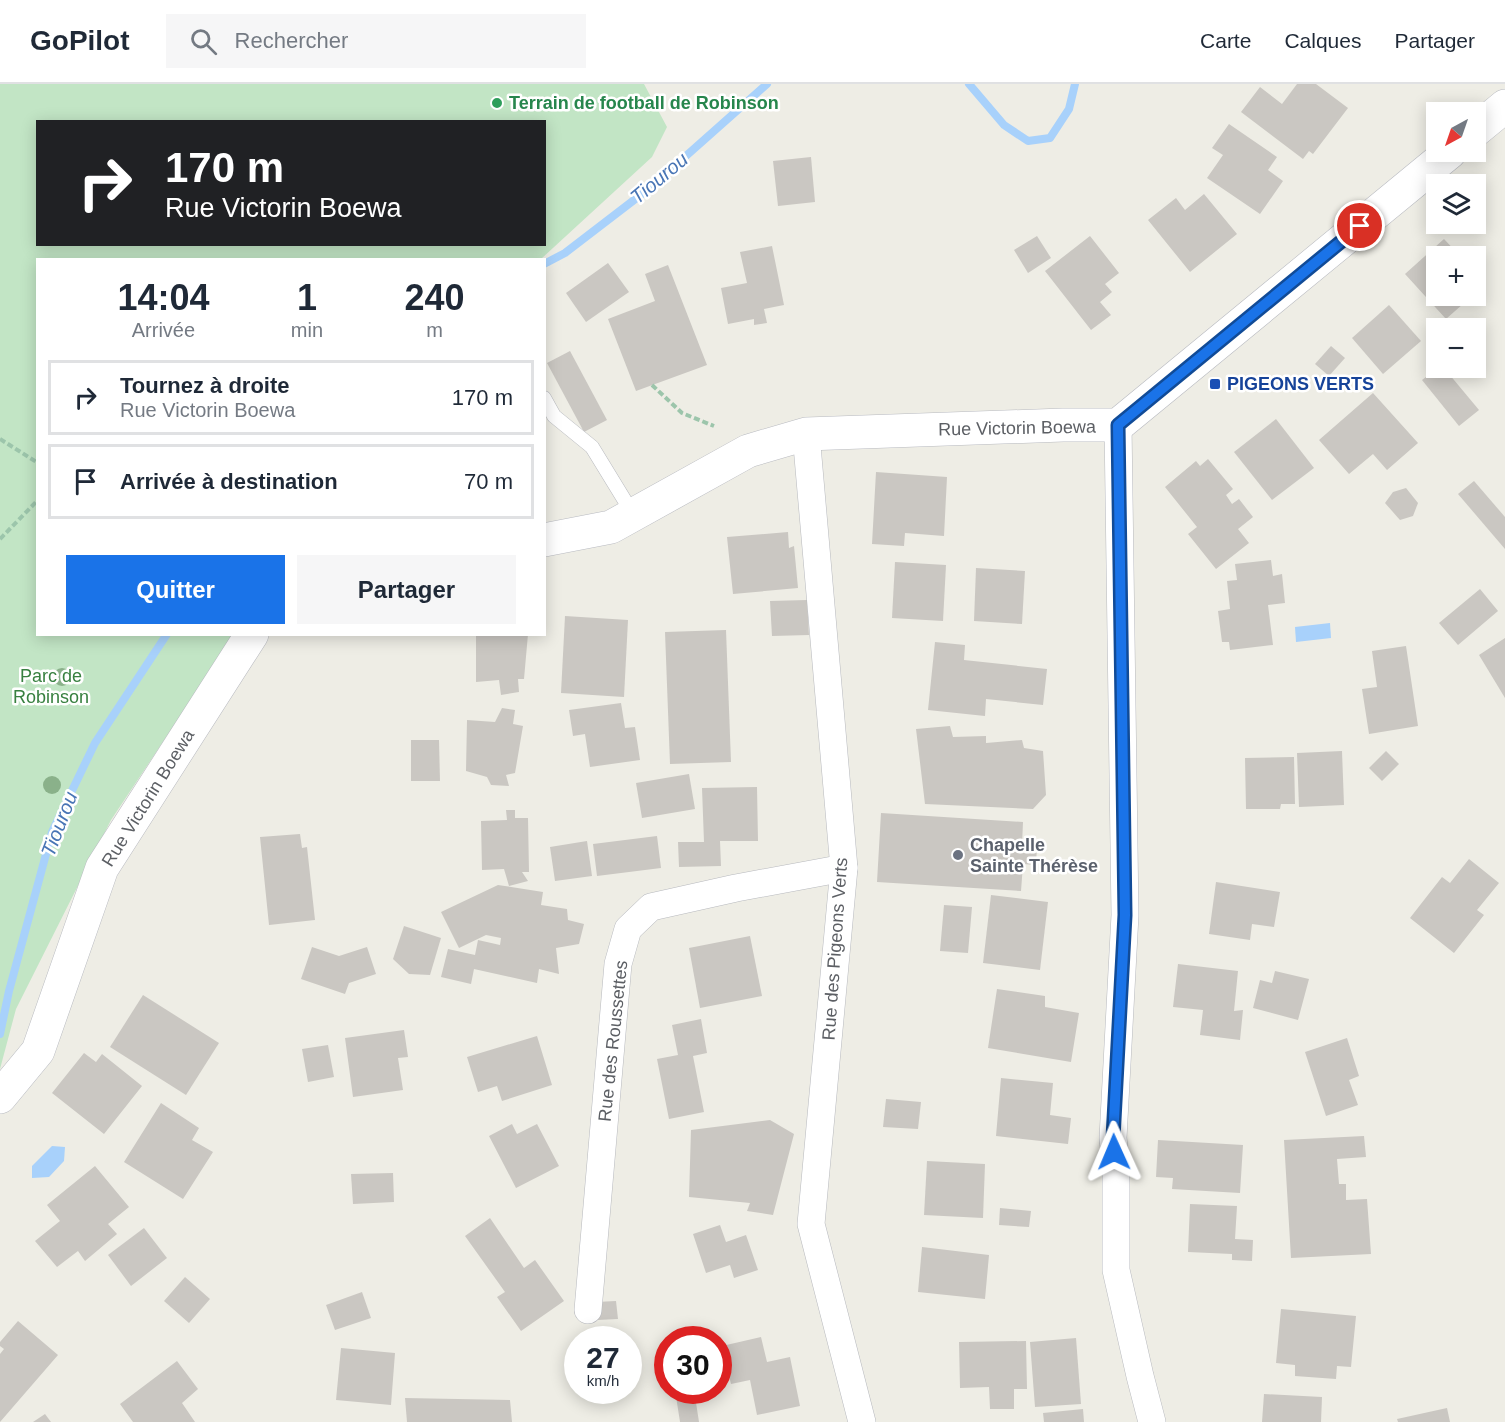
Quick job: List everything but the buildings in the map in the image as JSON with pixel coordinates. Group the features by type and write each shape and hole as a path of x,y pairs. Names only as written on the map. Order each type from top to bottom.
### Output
{"street":[{"path":"1486,122 1505,106"},
{"name":"Rue Victorin Boewa","path":"546,540 610,527 748,451 806,435 1051,425 1118,425 1438,162"},
{"path":"1118,425 1125,915 1113,1138 1116,1167 1114,1250 1118,1281 1152,1422"},
{"name":"Rue des Pigeons Verts","path":"806,435 844,868 812,1224 846,1351 862,1422"},
{"name":"Rue Victorin Boewa","path":"0,1097 38,1052 102,868 251,636"},
{"name":"Rue des Roussettes","path":"588,1310 618,964 628,929 651,907 844,868"}],"lane":[{"path":"546,402 554,416 592,447 633,514"}],"path":[{"path":"652,385 682,413 714,426"},
{"path":"0,439 36,462"},
{"path":"0,539 36,502"}],"green space":[{"name":"Parc de Robinson","path":"0,84 644,84 667,127 652,157 542,258 36,258 36,636 233,636 111,820 16,1009 0,1069"}],"water":[{"path":"1330,623 1331,638 1296,642 1295,627"},
{"path":"52,1146 65,1147 64,1161 49,1177 32,1178 32,1166"}],"waterway":[{"name":"Tiourou","path":"546,263 565,253 651,187 767,84"},
{"name":"Tiourou","path":"969,84 1004,125 1028,141 1050,138 1069,109 1075,84"},
{"name":"Tiourou","path":"0,1034 9,991 52,832 95,743 166,636"}],"place":[{"name":"Terrain de football de Robinson","path":"497,103"},
{"name":"PIGEONS VERTS","path":"1215,384"},
{"name":"Chapelle Sainte Thérèse","path":"958,855"}],"route":[{"path":"1114,1152 1125,915 1118,425 1360,226"}]}
